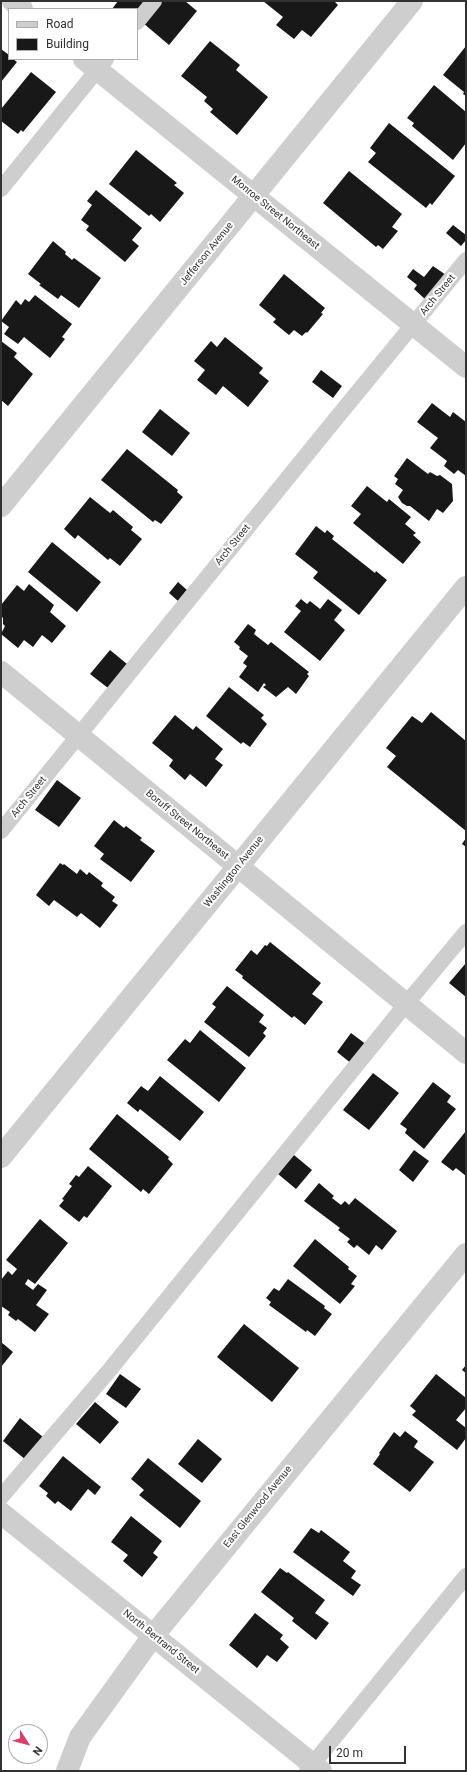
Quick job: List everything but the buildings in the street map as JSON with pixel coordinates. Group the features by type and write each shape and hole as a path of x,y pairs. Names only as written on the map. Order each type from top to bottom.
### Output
{"street":[{"path":"13,1 21,8"},
{"name":"Jefferson Avenue","path":"1,506 412,1"},
{"name":"Monroe Street Northeast","path":"96,63 254,197 466,367"},
{"name":"Washington Avenue","path":"1,1157 466,587"},
{"name":"Boruff Street Northeast","path":"1,672 466,1053"},
{"name":"East Glenwood Avenue","path":"67,1771 80,1737 153,1636 466,1254"},
{"name":"North Bertrand Street","path":"1,1513 314,1769"}],"lane":[{"path":"138,21 154,1"},
{"path":"1,189 96,63"},
{"name":"Arch Street","path":"1,831 466,260"},
{"path":"1,1498 108,1372 466,932"},
{"path":"314,1769 466,1576"}]}
